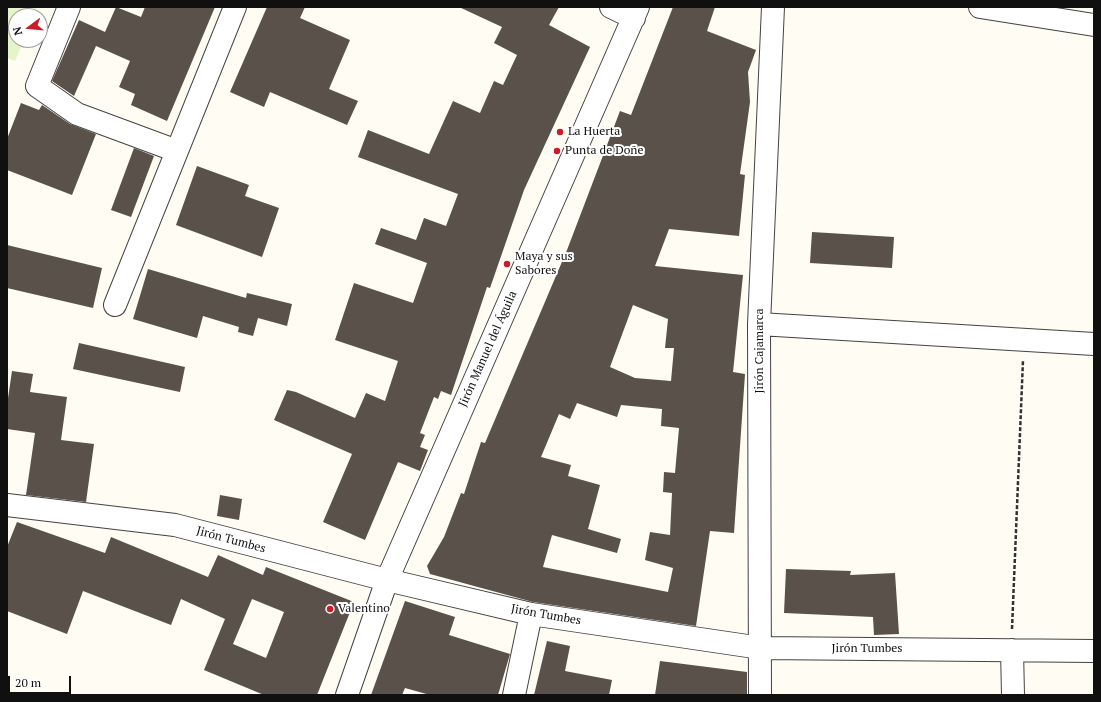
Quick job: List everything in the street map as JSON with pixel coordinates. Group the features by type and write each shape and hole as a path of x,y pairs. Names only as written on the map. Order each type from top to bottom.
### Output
{"street":[{"path":"68,7 37,86 77,114 176,151"},
{"path":"115,305 235,7"},
{"path":"610,7 636,13"},
{"name":"Jirón Cajamarca","path":"760,695 759,324 773,7"},
{"path":"980,7 1094,25"},
{"name":"Jirón Manuel del Águila","path":"346,695 387,580 636,13"},
{"path":"759,324 1094,344"},
{"name":"Jirón Tumbes","path":"7,505 175,525 387,580 531,614 761,648 1094,651"},
{"path":"514,695 531,614"},
{"path":"1012,650 1012,695"}],"path":[{"path":"1012,650 1024,340"}],"green space":[{"path":"7,7 37,7 8,8 8,48 21,48 15,61 7,58"}],"building":[{"path":"116,7 141,17 145,7 215,7 167,121 131,105 135,94 119,87 130,61 96,46 74,96 52,81 79,20 105,32"},
{"path":"267,7 305,7 300,18 350,40 329,89 358,101 347,125 270,92 264,107 230,92"},
{"path":"459,7 559,7 549,25 590,47 524,190 490,288 487,287 451,395 441,391 438,399 434,397 420,433 425,435 420,447 428,450 420,471 398,462 365,540 323,522 352,454 274,420 287,390 296,392 355,418 366,393 385,401 398,361 335,340 354,283 413,303 427,263 375,244 381,228 416,240 424,218 446,226 458,194 358,157 368,130 429,154 453,101 480,113 494,81 503,85 517,55 494,43 502,27"},
{"path":"673,7 715,7 707,31 756,50 748,72 750,102 740,174 745,175 739,236 669,229 655,266 743,275 733,372 745,374 734,533 710,531 696,626 533,602 430,574 427,566 444,537 461,493 464,494 481,442 485,443 567,250 620,111 631,115","holes":["633,305 668,319 665,348 674,348 671,381 635,378 610,367","577,403 617,417 621,405 662,409 661,426 679,428 675,473 664,472 663,492 672,493 670,535 650,532 645,560 673,568 668,592 543,567 552,535 617,553 621,539 588,529 600,485 568,476 571,465 541,457 559,414 570,419"]},
{"path":"21,103 39,110 42,105 70,124 96,134 72,195 7,170 7,139"},
{"path":"134,148 154,156 131,217 111,210"},
{"path":"197,166 249,185 245,196 279,208 262,257 176,225"},
{"path":"812,232 894,237 892,268 810,263"},
{"path":"7,245 102,268 93,308 7,288"},
{"path":"148,269 246,298 247,293 292,304 287,326 258,318 253,336 238,332 239,327 203,316 197,338 133,319"},
{"path":"79,343 185,367 180,392 73,369"},
{"path":"12,371 33,374 30,392 67,397 61,440 94,444 86,502 26,495 35,433 7,429 7,405"},
{"path":"220,495 242,499 239,520 217,516"},
{"path":"17,522 105,553 111,537 208,577 218,555 263,575 266,567 354,602 317,695 264,695 204,670 225,619 181,599 171,625 83,591 67,634 7,611 7,547","holes":["252,599 284,612 266,658 233,644"]},
{"path":"786,569 851,571 850,575 895,573 899,634 874,635 873,617 784,613"},
{"path":"405,601 455,617 449,635 510,654 498,695 430,695 405,688 402,695 371,695"},
{"path":"547,641 570,646 565,671 612,680 609,695 534,695"},
{"path":"660,661 747,672 747,695 655,695"}],"place":[{"name":"La Huerta","path":"560,132"},
{"name":"Punta de Doñe","path":"557,151"},
{"name":"Maya y sus Sabores","path":"507,264"},
{"name":"Valentino","path":"330,609"}]}
